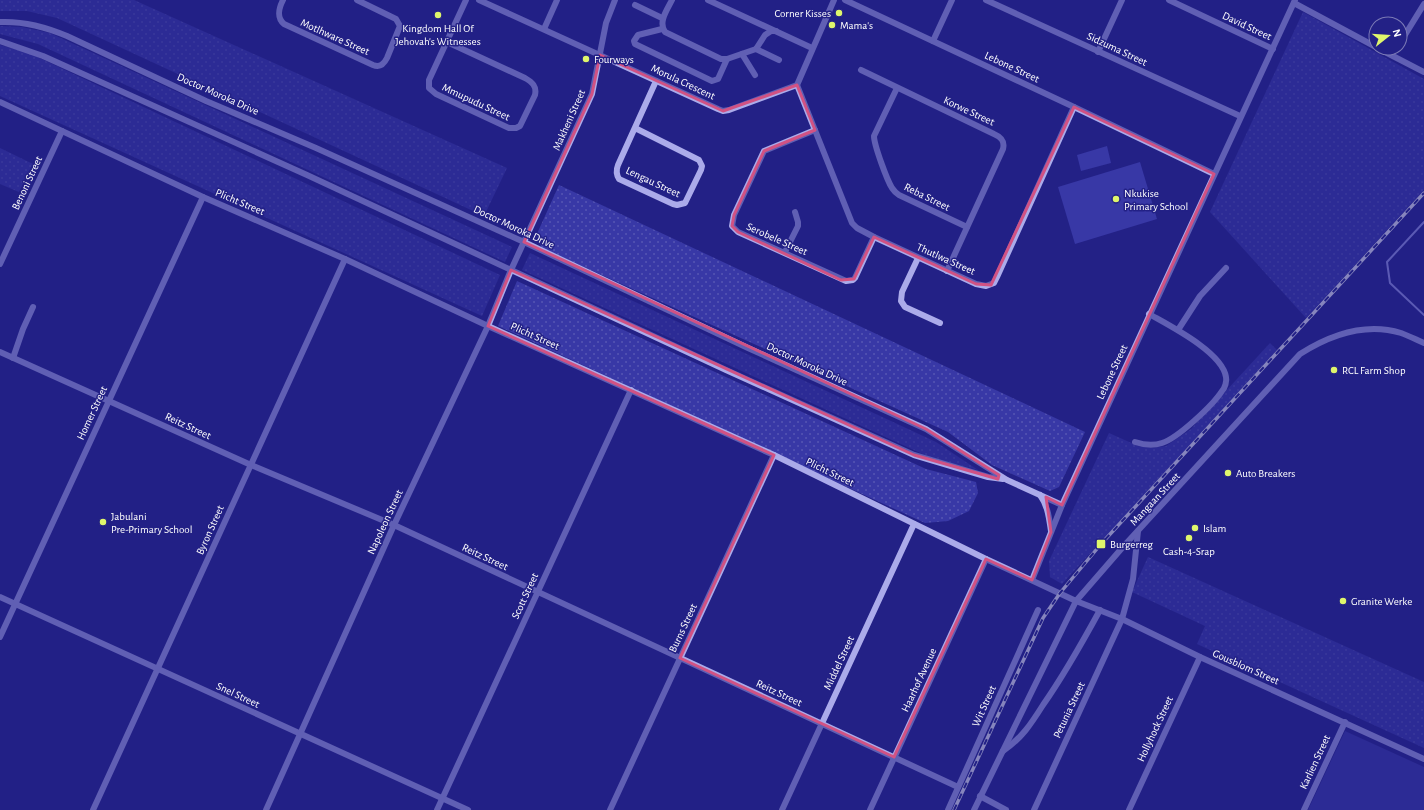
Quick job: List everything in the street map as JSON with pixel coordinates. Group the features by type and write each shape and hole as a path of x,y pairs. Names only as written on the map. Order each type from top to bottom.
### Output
{"street":[{"name":"Motlhware Street","path":"283,0 279,10 279,16 280,21 284,24 373,65 379,66 385,63 400,26 396,19 357,0"},
{"name":"Mmupudu Street","path":"447,42 525,78 533,84 536,90 535,95 520,126 516,128 509,128 431,92 429,88 429,80 466,0"},
{"name":"Morula Crescent","path":"479,0 718,109 729,110 797,85"},
{"path":"544,29 557,0"},
{"name":"Makheni Street","path":"524,242 592,94 606,23 615,0"},
{"path":"662,29 662,18 672,0"},
{"path":"708,0 812,48"},
{"path":"797,85 834,0"},
{"name":"Lebone Street","path":"845,0 1214,174"},
{"path":"933,41 952,0"},
{"name":"Sidzuma Street","path":"986,0 1240,116"},
{"path":"1098,52 1122,0"},
{"name":"David Street","path":"1169,0 1273,49"},
{"path":"1294,2 1368,42"},
{"name":"Lebone Street","path":"1032,580 1062,505 1240,116 1294,2"},
{"path":"1408,31 1424,4"},
{"path":"635,5 662,18"},
{"name":"Doctor Moroka Drive","path":"0,22 36,26 67,36 206,101 316,148 524,242 926,430 1007,480 1039,493 1062,505"},
{"path":"662,29 684,42 721,59 727,59 756,49 765,35 771,31 776,31"},
{"path":"662,29 638,35 634,41 635,44 712,81 718,79 727,59"},
{"name":"Doctor Moroka Drive","path":"0,41 43,56 307,175 726,370 914,455 1007,480"},
{"path":"756,49 779,60"},
{"path":"742,54 755,75"},
{"path":"1393,56 1424,72"},
{"name":"Korwe Street","path":"860,70 994,134 1003,140 1003,149 947,271"},
{"name":"Lengau Street","path":"636,128 700,160 702,166 701,170 685,203 677,205 673,204 619,179 616,170 656,82"},
{"name":"Thutlwa Street","path":"797,85 852,223 857,228 874,237 982,286 994,283 1074,107"},
{"name":"Reba Street","path":"897,88 874,136 875,144 890,185 895,193 967,227"},
{"name":"Plicht Street","path":"0,102 203,197 346,259 488,326 774,455 914,524 1060,592"},
{"name":"Serobele Street","path":"815,130 764,151 732,218 732,226 735,230 785,252 842,280 849,281 855,278 874,237"},
{"name":"Benoni Street","path":"0,263 62,131"},
{"name":"Homer Street","path":"0,637 203,197"},
{"path":"785,252 798,226 795,212"},
{"name":"Napoleon Street","path":"266,810 394,525 488,326 524,242"},
{"path":"918,258 902,292 901,301 905,307 940,322"},
{"name":"Byron Street","path":"93,810 346,259"},
{"path":"1178,330 1200,296 1226,268"},
{"path":"13,358 23,329 33,307"},
{"path":"1135,442 1155,445 1171,439 1186,428 1222,391 1226,377 1218,360 1178,330 1149,314"},
{"name":"Mangaan Street","path":"974,810 1076,600 1300,354 1330,337 1348,332 1381,329 1401,333 1424,343"},
{"name":"Reitz Street","path":"0,352 251,465 394,525 958,787"},
{"name":"Scott Street","path":"437,810 631,390"},
{"name":"Burns Street","path":"610,810 774,455"},
{"path":"1039,493 1046,505 1051,532"},
{"name":"Middel Street","path":"782,810 914,524"},
{"name":"Petunia Street","path":"1034,810 1122,619 1133,579 1138,532"},
{"name":"Haarhof Avenue","path":"870,810 986,558"},
{"name":"Gousblom Street","path":"1060,592 1122,619 1200,657 1424,759"},
{"name":"Snel Street","path":"0,597 468,810"},
{"name":"Wit Street","path":"948,810 1038,610"},
{"path":"1002,751 1024,734 1061,679 1100,610"},
{"name":"Hollyhock Street","path":"1128,810 1200,657"},
{"name":"Karlien Street","path":"1304,810 1344,722"},
{"path":"980,796 1006,810"}],"highlighted area":[{"path":"600,55 723,111 797,85 815,130 764,151 734,215 732,226 738,232 841,280 854,279 874,237 976,284 991,285 1074,107 1214,174 1062,505 1046,497 1051,532 1032,580 986,559 894,757 680,658 774,455 488,326 511,270 914,455 998,479 999,475 926,429 524,242 592,94"}],"shaded area":[{"path":"0,0 134,0 507,168 484,216 57,18 27,11 0,11"},
{"path":"1303,12 1368,48 1368,56 1382,56 1424,79 1424,190 1306,318 1210,212"},
{"path":"0,26 22,27 50,33 512,247 505,262 38,44 0,34"},
{"path":"0,45 29,53 500,275 482,316 0,96"},
{"path":"1107,146 1111,163 1081,171 1077,155"},
{"path":"0,148 33,164 19,192 0,184"},
{"path":"1140,162 1157,219 1075,244 1058,187"},
{"path":"559,185 1085,432 1059,487 1050,491 992,465 948,432 542,248 536,236"},
{"path":"530,253 936,442 978,470 929,457 522,270"},
{"path":"517,281 926,469 976,482 978,493 969,511 948,521 925,523 498,326"},
{"path":"1270,343 1277,350 1062,584 1050,577 1049,561 1109,433 1138,446 1152,448 1166,446 1191,429"},
{"path":"1148,557 1424,682 1424,748 1197,644 1205,626 1132,592"},
{"path":"1345,731 1424,767 1424,810 1308,810"}],"waterway":[{"path":"1424,222 1387,262 1390,283 1424,315"}],"railway":[{"path":"954,810 1043,618 1060,593 1101,544 1424,193"}],"place":[{"name":"Corner Kisses","path":"839,13"},
{"name":"Kingdom Hall Of Jehovah's Witnesses","path":"438,15"},
{"name":"Mama's","path":"832,25"},
{"name":"Fourways","path":"586,59"},
{"name":"Nkukise Primary School","path":"1116,199"},
{"name":"RCL Farm Shop","path":"1334,370"},
{"name":"Auto Breakers","path":"1228,473"},
{"name":"Jabulani Pre-Primary School","path":"103,522"},
{"name":"Islam","path":"1195,528"},
{"name":"Cash-4-Srap","path":"1189,538"},
{"name":"Burgerreg","path":"1101,544"},
{"name":"Granite Werke","path":"1343,601"}]}
